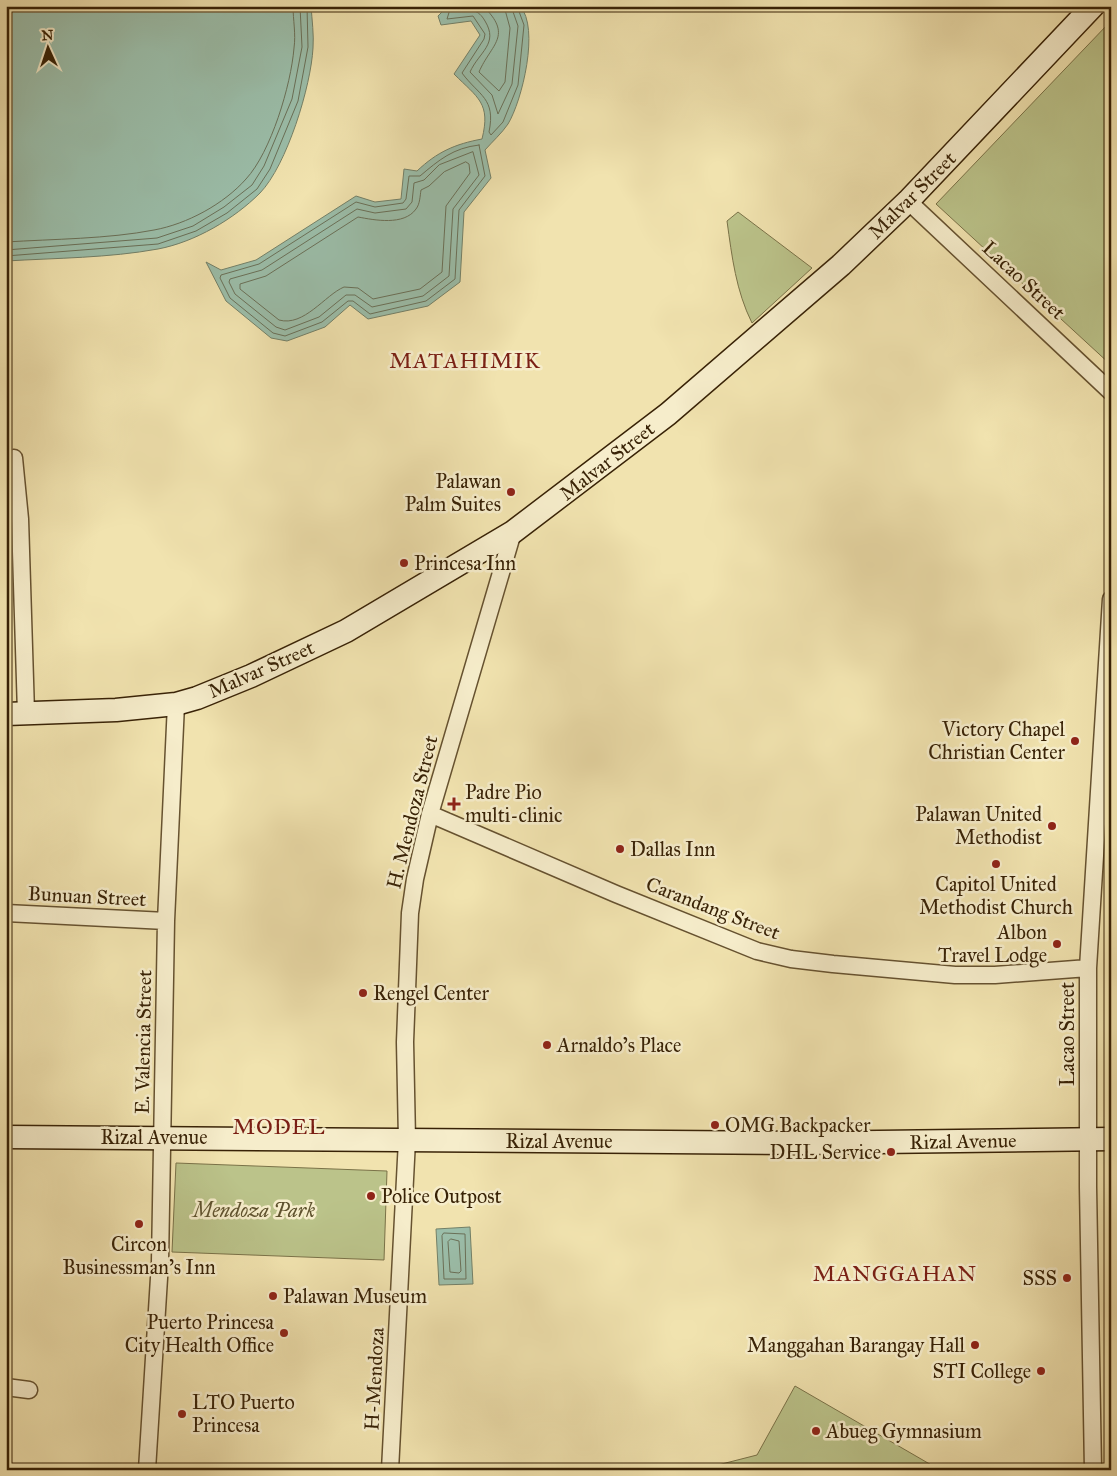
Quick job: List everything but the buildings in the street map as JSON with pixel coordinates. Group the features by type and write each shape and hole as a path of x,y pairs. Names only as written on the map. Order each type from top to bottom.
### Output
{"main road":[{"name":"Malvar Street","path":"16,713 116,710 176,704 240,680 346,631 513,532 617,454 734,358 842,265 908,201 1093,6"},
{"name":"Rizal Avenue","path":"6,1137 826,1142 1111,1139"}],"street":[{"name":"Lacao Street","path":"908,201 1111,392"},
{"path":"14,458 20,519 16,713"},
{"name":"H. Mendoza Street","path":"407,1140 405,1042 410,913 430,814 513,532"},
{"name":"Lacao Street","path":"1093,1470 1088,968 1111,599"},
{"name":"E. Valencia Street","path":"147,1470 160,1262 164,1137 166,921 176,704"},
{"name":"Carandang Street","path":"430,814 616,894 757,951 791,959 954,974 995,975 1088,968"},
{"name":"Bunuan Street","path":"6,913 166,921"},
{"name":"H-Mendoza","path":"390,1470 407,1140"},
{"path":"6,1387 29,1390"}],"green space":[{"path":"1108,24 1111,25 1111,365 936,204"},
{"path":"738,212 812,268 752,323 738,286 727,221"},
{"name":"Mendoza Park","path":"176,1163 387,1171 384,1260 172,1252"},
{"path":"795,1386 940,1470 710,1470 710,1467 757,1455"}],"water":[{"path":"6,6 311,6 313,43 308,83 288,145 270,180 250,203 238,212 200,235 172,246 121,254 6,261"},
{"path":"448,6 520,6 526,16 529,30 527,65 519,99 508,124 485,150 491,178 464,212 460,282 428,306 368,319 350,305 325,327 287,341 271,338 226,301 206,262 221,270 256,260 356,196 375,202 401,199 404,169 417,171 447,150 463,143 482,139 485,117 480,102 454,74 480,35 471,21 441,25 438,16"},
{"path":"470,1227 473,1284 439,1285 436,1229"}],"place":[{"name":"Palawan Palm Suites","path":"511,492"},
{"name":"Princesa Inn","path":"404,563"},
{"name":"Victory Chapel Christian Center","path":"1075,741"},
{"name":"Padre Pio multi-clinic","path":"454,804"},
{"name":"Palawan United Methodist","path":"1052,826"},
{"name":"Dallas Inn","path":"620,849"},
{"name":"Capitol United Methodist Church","path":"996,864"},
{"name":"Albon Travel Lodge","path":"1057,944"},
{"name":"Rengel Center","path":"363,993"},
{"name":"Arnaldo's Place","path":"547,1045"},
{"name":"OMG Backpacker","path":"715,1125"},
{"name":"DHL Service","path":"891,1152"},
{"name":"Police Outpost","path":"371,1196"},
{"name":"Circon Businessman's Inn","path":"139,1224"},
{"name":"SSS","path":"1067,1278"},
{"name":"Palawan Museum","path":"273,1296"},
{"name":"Puerto Princesa City Health Office","path":"284,1333"},
{"name":"Manggahan Barangay Hall","path":"975,1345"},
{"name":"STI College","path":"1041,1371"},
{"name":"LTO Puerto Princesa","path":"182,1414"},
{"name":"Abueg Gymnasium","path":"816,1431"}],"district":[{"name":"MATAHIMIK","path":"465,360"},
{"name":"MODEL","path":"279,1126"},
{"name":"MANGGAHAN","path":"895,1273"}]}
